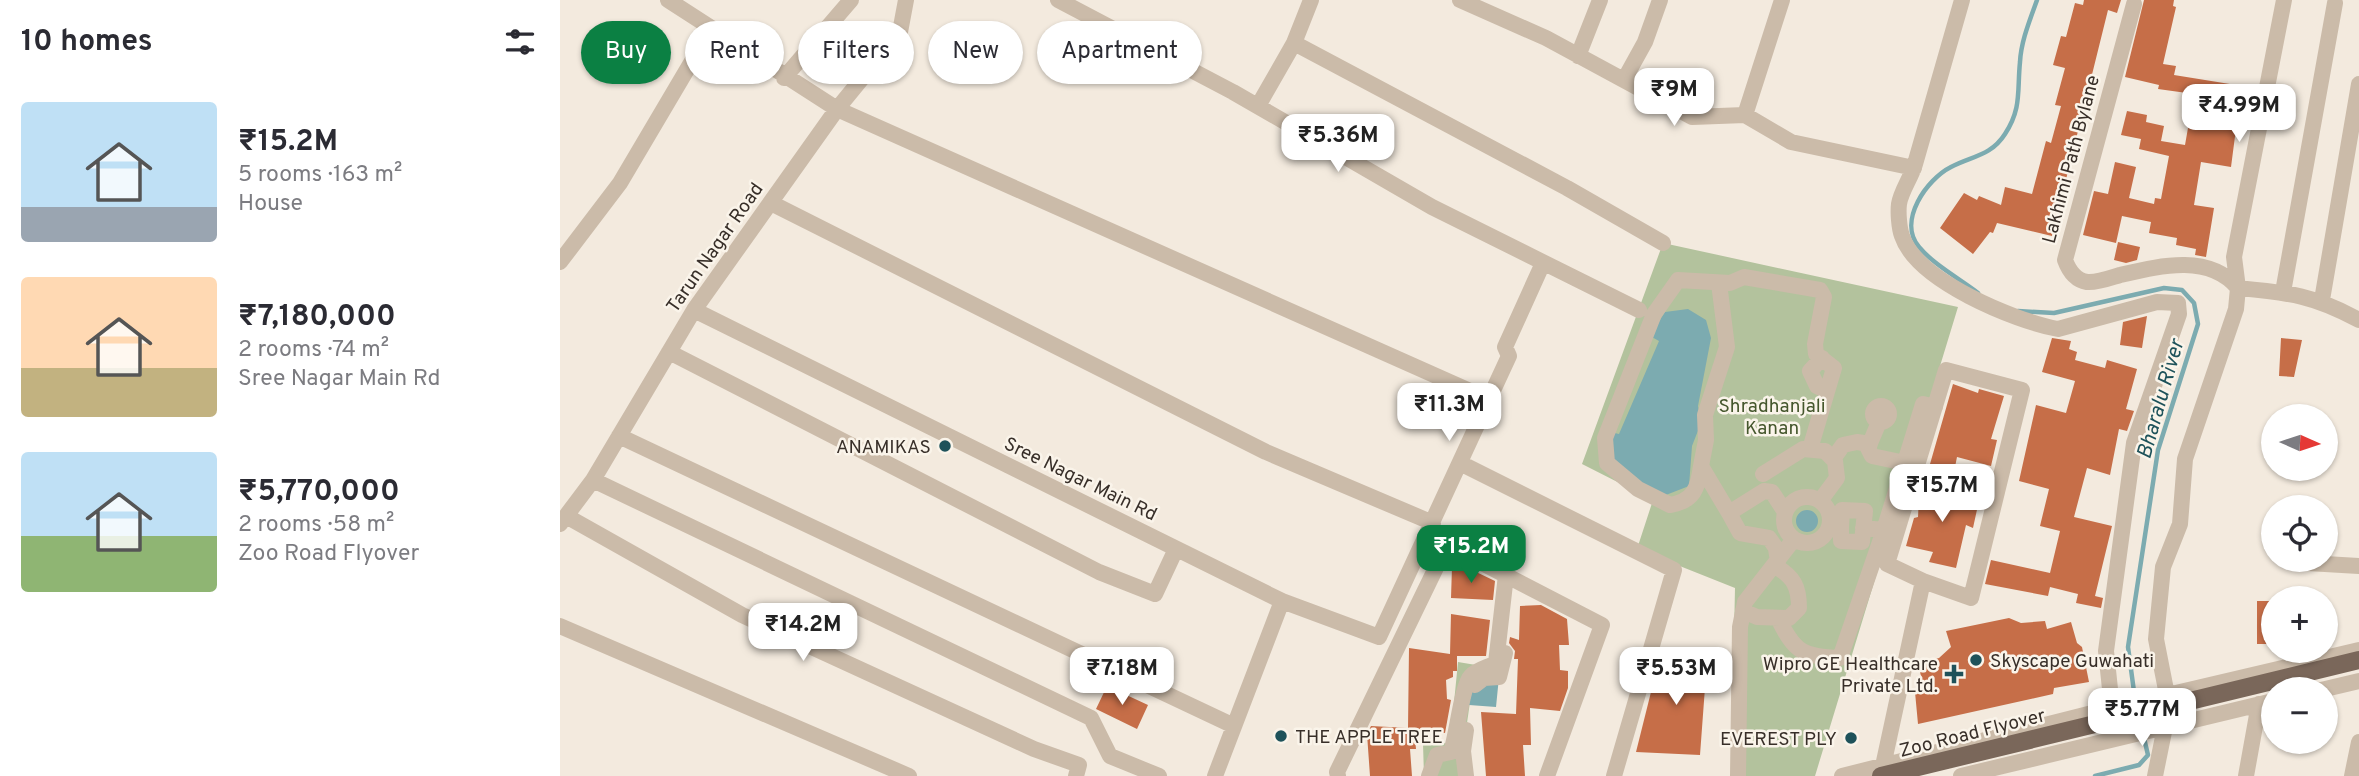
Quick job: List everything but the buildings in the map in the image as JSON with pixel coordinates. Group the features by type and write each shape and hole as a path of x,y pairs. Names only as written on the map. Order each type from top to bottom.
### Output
{"main road":[{"name":"Zoo Road Flyover","path":"1882,771 2359,660"},
{"path":"2336,677 2359,671"},
{"name":"Zoo Road Flyover","path":"1924,776 2261,695"}],"street":[{"path":"668,0 699,21"},
{"path":"851,0 784,78 837,109 1488,399"},
{"name":"Tarun Nagar Road","path":"563,520 593,480 694,310 837,109 900,32 906,0"},
{"path":"1058,0 1258,106 1432,207 1639,310"},
{"path":"1258,106 1294,43 1311,0"},
{"path":"1460,0 1578,56 1692,117 1745,115 1791,142 1914,168"},
{"path":"1578,56 1600,0"},
{"path":"1623,80 1645,42 1660,0"},
{"path":"1745,115 1782,0"},
{"path":"1962,0 1914,168 1899,204 1901,235 1912,253 1939,278 1983,305 2058,329 2157,302 2178,303 2179,314 2134,443 2106,651 2115,707"},
{"path":"2160,697 2156,639 2164,567 2180,524 2185,459 2235,309 2238,288 2234,257 2284,0"},
{"path":"2283,292 2335,3"},
{"name":"Lakhimi Path Bylane","path":"2134,4 2065,260 2074,276 2088,282 2149,268 2193,264 2223,273 2238,288"},
{"path":"1294,43 1567,188 1663,243"},
{"path":"560,262 620,183 685,73"},
{"path":"2322,300 2359,84"},
{"path":"771,203 1266,452 1433,523 1510,356 1505,347 1544,263"},
{"path":"1719,284 1727,347 1705,415 1706,440 1697,489 1689,500 1670,505 1638,489 1607,463 1605,438 1654,314 1678,280 1719,284 1744,277 1820,290 1824,297 1815,344 1816,354 1834,368 1810,449"},
{"path":"2238,288 2283,292 2322,300 2359,320"},
{"name":"Sree Nagar Main Rd","path":"694,310 1282,601 1379,637 1433,523"},
{"path":"669,352 1099,572 1155,594 1176,549"},
{"path":"1946,370 2022,390 1970,598 1923,581 1887,564 1946,370"},
{"path":"1778,618 1790,644 1818,658 1840,659 1923,404 1935,407"},
{"path":"1905,463 1872,456 1870,444 1884,421 1912,439"},
{"path":"619,436 1234,726"},
{"path":"1833,459 1843,445 1857,442 1870,444"},
{"path":"1729,513 1768,485 1803,449 1825,451 1833,459 1837,478 1820,500"},
{"path":"1460,463 1674,570 1614,776"},
{"path":"1701,466 1740,533 1769,538 1776,548 1777,564 1799,588 1799,608 1789,618 1757,617 1743,611"},
{"path":"593,480 1091,718 1110,756 1159,776"},
{"path":"1768,485 1786,512"},
{"path":"1835,526 1828,508 1820,500 1801,497 1789,506 1786,512 1785,527 1794,539 1816,541 1835,526 1842,510 1865,512 1863,528 1884,530"},
{"path":"563,520 742,615 1034,748 1079,765 1076,776"},
{"path":"1738,776 1740,627 1745,602 1794,539"},
{"path":"1338,776 1337,772 1447,545 1602,625 1547,776"},
{"path":"2338,564 2359,566"},
{"path":"1429,776 1437,755 1451,752 1463,709 1462,689 1472,674 1496,663 1510,578"},
{"path":"1466,776 1464,751 1472,688 1485,678 1499,677 1507,648 1510,578"},
{"path":"1882,771 1923,581"},
{"path":"1215,776 1282,601"},
{"path":"560,626 909,776"},
{"path":"1842,776 1882,771 2115,707 2359,650"},
{"path":"2338,686 2359,681"},
{"path":"1962,776 2011,770 2114,738 2261,703"},
{"path":"2246,776 2261,720"},
{"path":"2155,776 2160,728"},
{"path":"2352,776 2359,742"}],"green space":[{"name":"Shradhanjali Kanan","path":"1663,243 1958,307 1815,776 1731,776 1735,588 1637,549 1653,500 1582,464"},
{"path":"1458,662 1494,668 1472,688 1463,751 1467,776 1424,776 1423,744 1450,743"}],"water":[{"path":"1688,309 1706,320 1711,338 1698,406 1701,423 1692,446 1689,486 1653,500 1612,461 1606,431 1619,434 1659,341 1650,336 1665,312"},
{"path":"1807,510 1815,513 1818,521 1815,529 1807,532 1799,529 1796,521 1799,513"},
{"path":"1499,677 1496,707 1469,705 1472,688"}],"waterway":[{"name":"Bharalu River","path":"1978,293 1919,247 1913,237 1913,213 1925,191 1942,173 1994,147 2005,134 2014,116 2022,46 2037,0"},
{"name":"Bharalu River","path":"2018,311 2054,313 2164,288 2182,290 2194,303 2198,324 2158,450 2128,647 2135,699"},
{"name":"Bharalu River","path":"2095,776 2139,765 2148,755 2139,717"}],"place":[{"name":"ANAMIKAS","path":"945,446"},
{"name":"Skyscape Guwahati","path":"1976,660"},
{"name":"Wipro GE Healthcare Private Ltd.","path":"1954,674"},
{"name":"THE APPLE TREE","path":"1281,736"},
{"name":"EVEREST PLY","path":"1851,738"}]}
